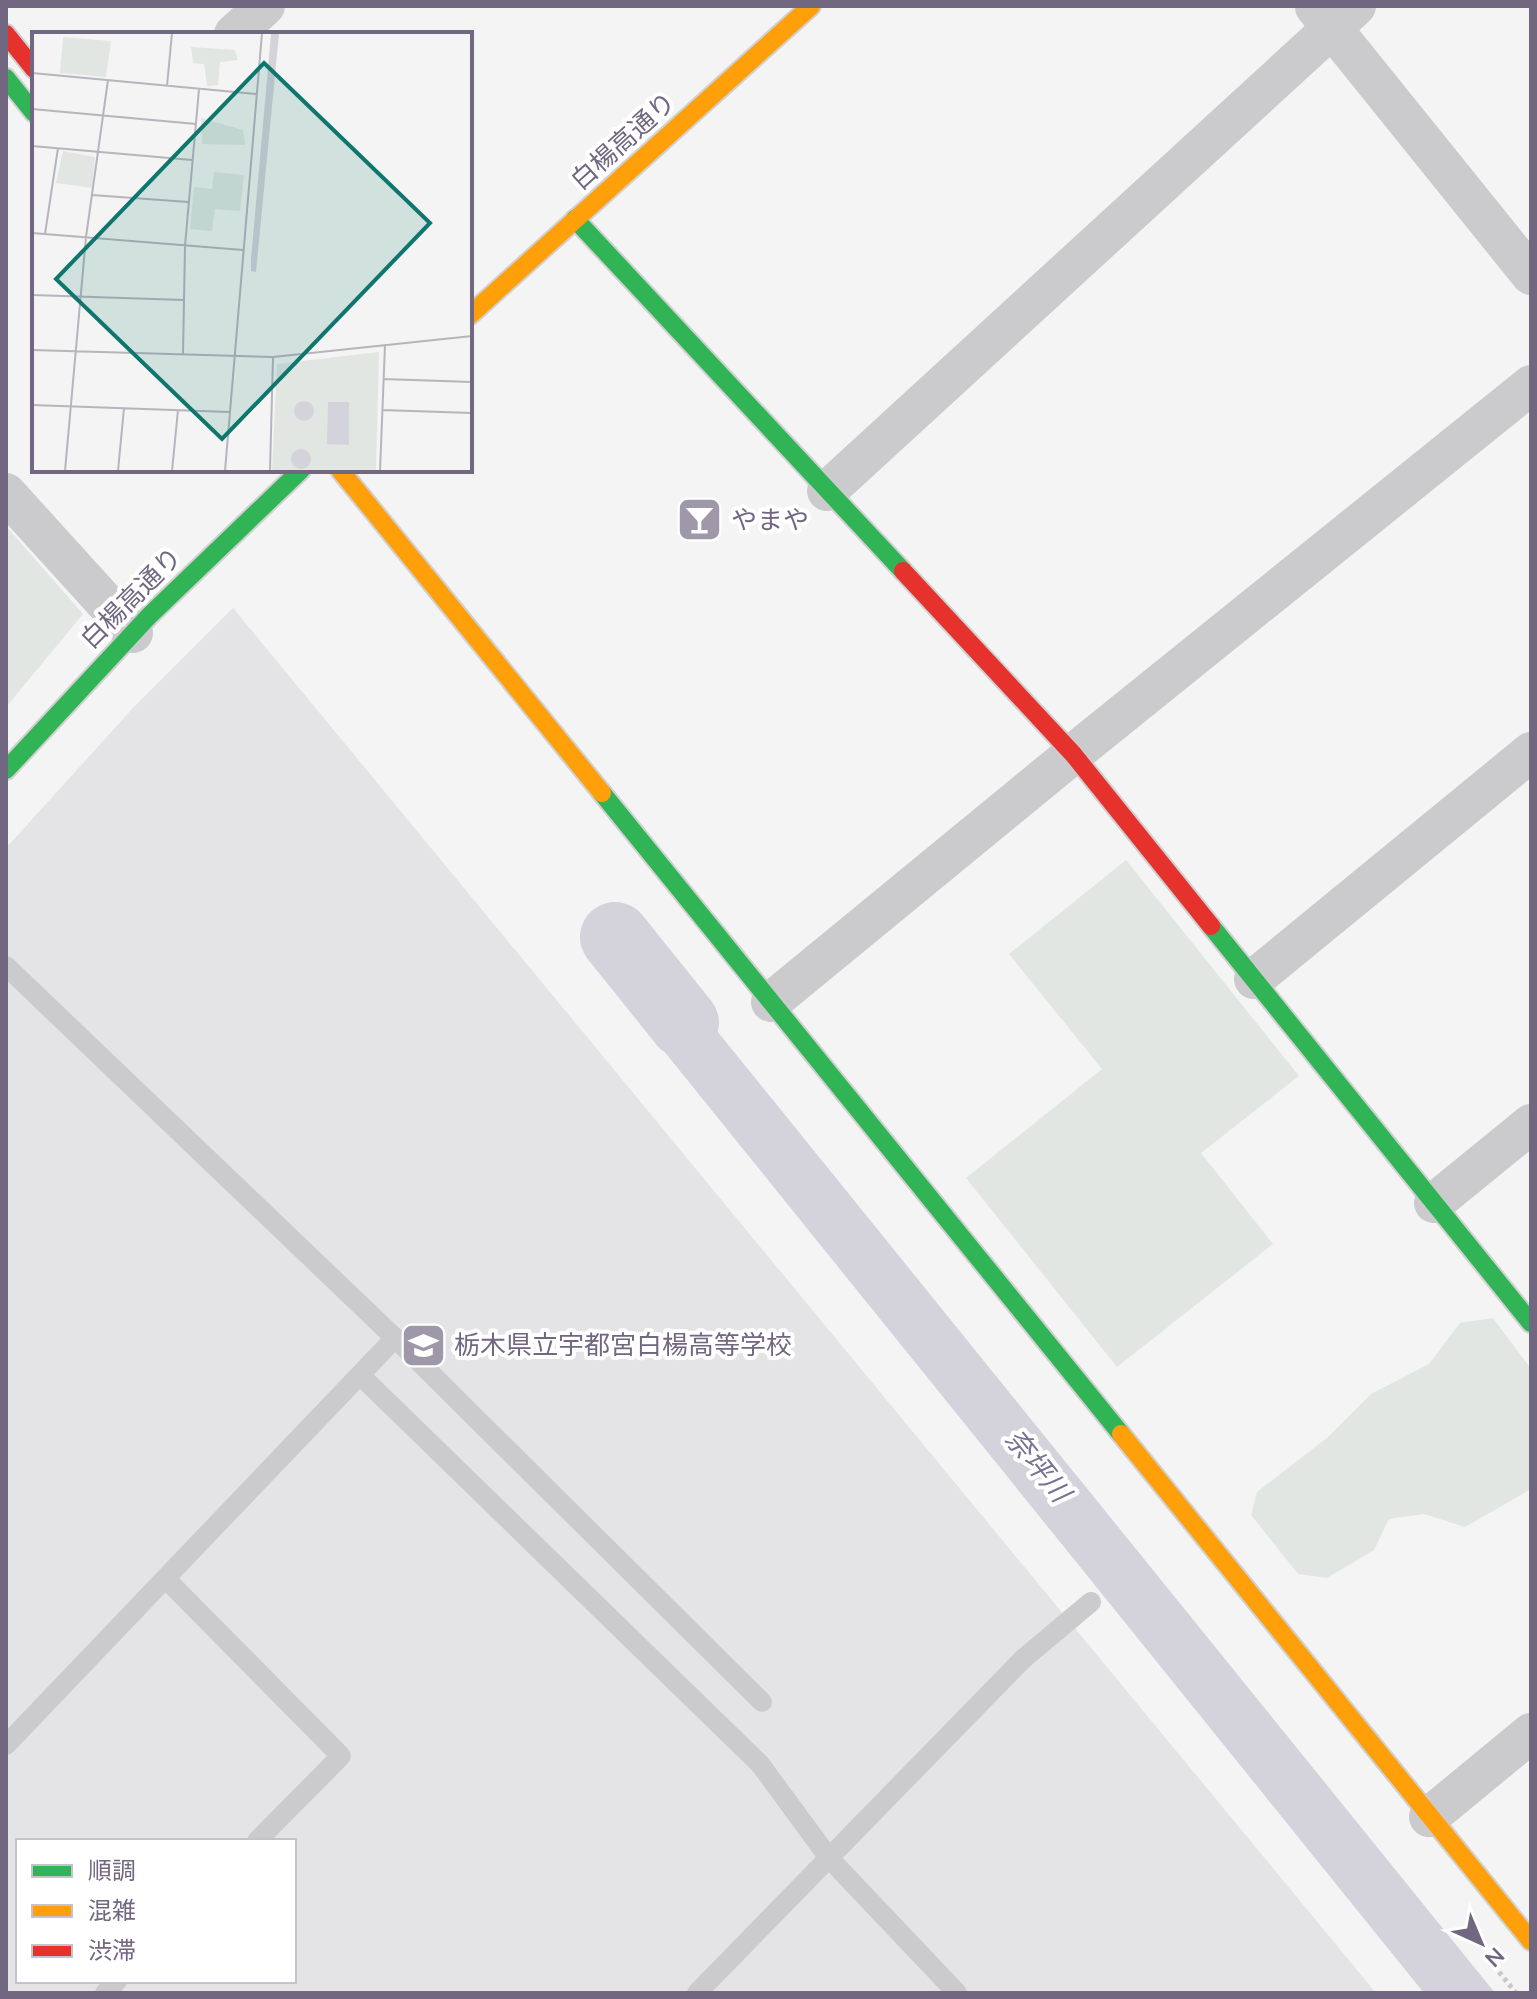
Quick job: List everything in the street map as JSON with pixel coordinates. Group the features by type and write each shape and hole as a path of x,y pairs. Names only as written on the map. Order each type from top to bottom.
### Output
{"street":[{"path":"236,32 265,6"},
{"name":"白楊高通り","path":"472,313 811,6"},
{"path":"827,491 1334,13 1531,275"},
{"path":"6,34 32,66"},
{"path":"6,78 32,110"},
{"path":"575,219 1073,754 1531,1323"},
{"path":"771,1002 1531,385"},
{"name":"白楊高通り","path":"6,770 133,633 299,472"},
{"path":"342,472 1531,1941"},
{"path":"6,493 133,633"},
{"path":"1254,979 1531,752"},
{"path":"1434,1203 1531,1124"},
{"path":"1429,1817 1531,1733"}],"lane":[{"path":"6,966 395,1338 762,1702"},
{"path":"6,1745 395,1338"},
{"path":"361,1376 760,1764 829,1858 957,1993"},
{"path":"166,1579 341,1756 259,1839"},
{"path":"697,1993 1023,1659 1091,1602"}],"shaded area":[{"path":"6,526 83,614 6,707"},
{"name":"栃木県立宇都宮白楊高等学校","path":"233,608 1376,1993 6,1993 6,848 133,708"},
{"path":"1126,860 1299,1076 1201,1153 1273,1244 1117,1367 966,1178 1102,1069 1009,954"},
{"path":"1493,1318 1531,1369 1531,1489 1465,1527 1424,1514 1389,1519 1374,1550 1327,1578 1298,1574 1251,1515 1257,1492 1328,1437 1371,1394 1429,1364 1460,1323"}],"water":[{"path":"637,939 692,1000 1495,1993 1424,1993 634,1014 607,962"}],"waterway":[{"name":"奈坪川","path":"615,937 684,1023"}],"traffic: fast":[{"path":"6,78 32,110"},
{"path":"575,219 903,571"},
{"path":"6,770 149,616 299,472"},
{"path":"602,793 1121,1434"},
{"path":"1211,926 1531,1323"}],"traffic: slow":[{"path":"472,313 811,6"},
{"path":"342,472 602,793"},
{"path":"1121,1434 1531,1941"}],"traffic: jam":[{"path":"6,34 32,66"},
{"path":"903,571 1073,754 1211,926"}],"place":[{"name":"やまや","path":"700,520"},
{"name":"栃木県立宇都宮白楊高等学校","path":"423,1345"}]}
